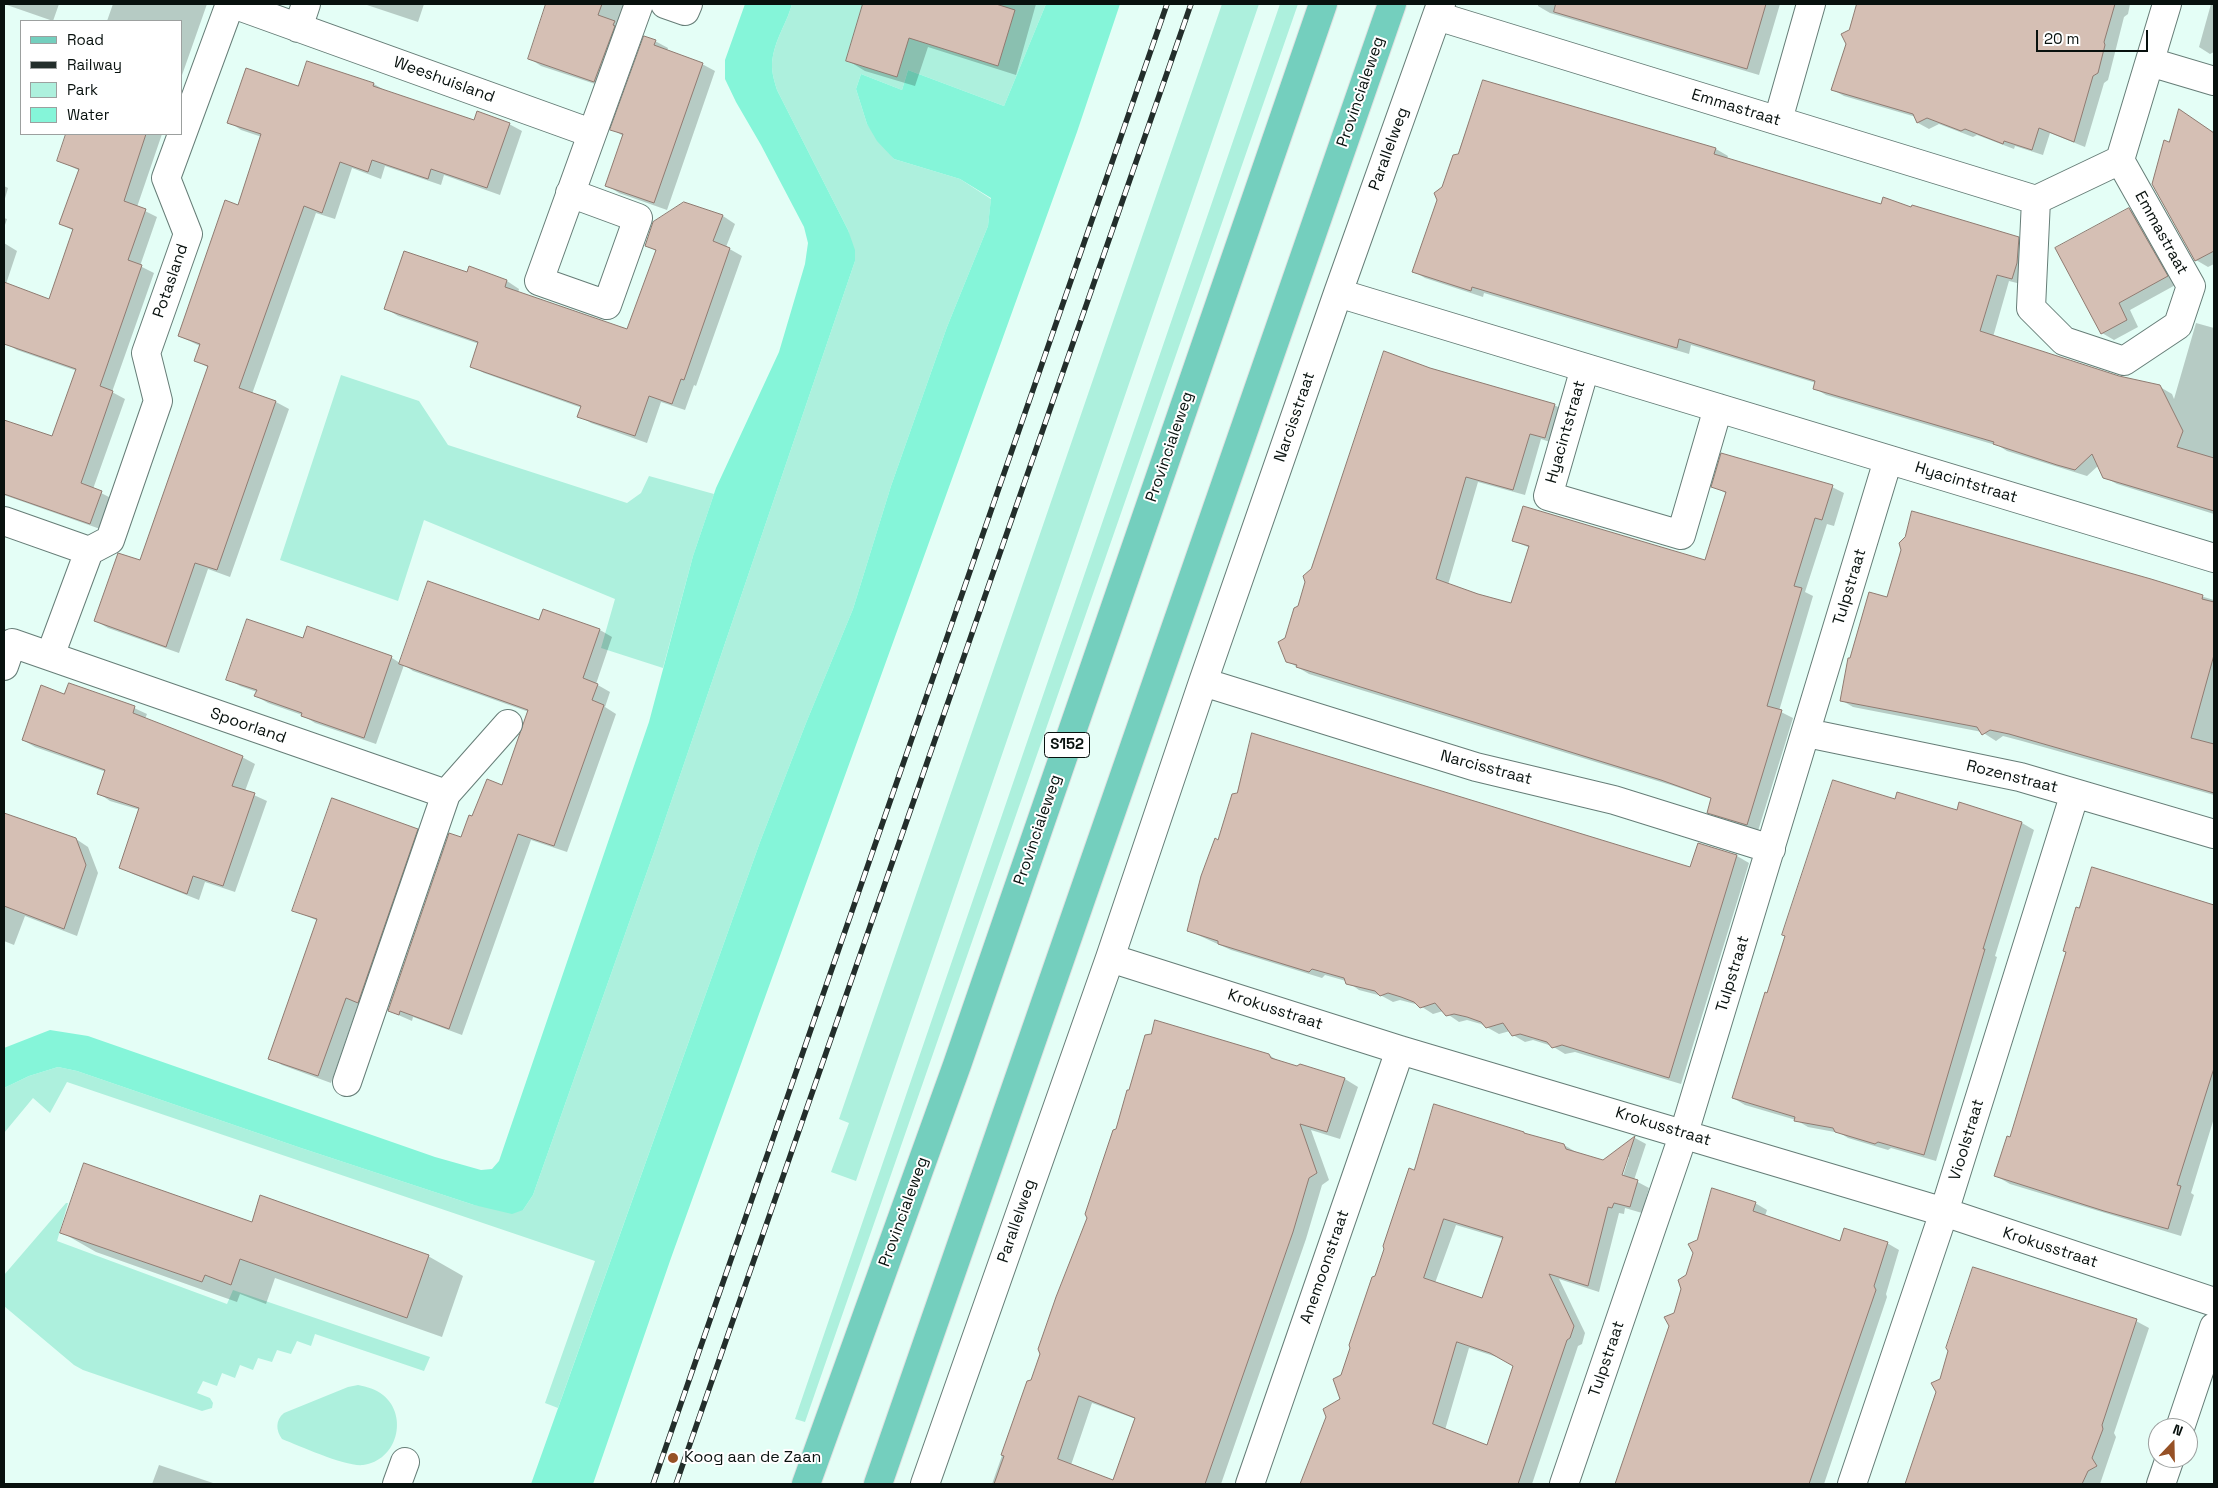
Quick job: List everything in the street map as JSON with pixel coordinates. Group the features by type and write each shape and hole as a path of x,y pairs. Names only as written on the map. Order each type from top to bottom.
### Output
{"main road":[{"name":"Provincialeweg","path":"806,1484 957,1065 1323,4"},
{"name":"Provincialeweg","path":"878,1484 1392,4"}],"street":[{"name":"Weeshuisland","path":"232,4 302,16 591,133"},
{"name":"Potasland","path":"89,551 110,540 158,401 146,353 188,234 166,178 232,4"},
{"path":"570,193 639,4"},
{"path":"665,4 685,11 688,4"},
{"path":"1778,120 1811,4"},
{"path":"2036,200 2120,160 2168,4"},
{"name":"Emmastraat","path":"1439,10 1778,120 2036,200 2031,308 2064,341 2124,361 2178,325 2191,286 2120,160"},
{"name":"Parallelweg","path":"1338,293 1439,10"},
{"path":"2150,62 2214,81"},
{"name":"Hyacintstraat","path":"1338,293 2214,558"},
{"name":"Narcisstraat","path":"1110,958 1203,682 1338,293"},
{"name":"Hyacintstraat","path":"1585,368 1548,496 1681,535 1718,408"},
{"name":"Tulpstraat","path":"1564,1484 1684,1133 1807,733 1888,460"},
{"path":"4,521 89,551 50,656"},
{"name":"Spoorland","path":"4,666 12,643 446,794"},
{"name":"Narcisstraat","path":"1203,682 1476,767 1614,800 1771,849"},
{"path":"348,1082 446,794 508,724"},
{"name":"Rozenstraat","path":"1807,733 2020,777 2214,834"},
{"name":"Vioolstraat","path":"1852,1484 1944,1212 2075,793"},
{"name":"Parallelweg","path":"925,1484 1110,958"},
{"name":"Krokusstraat","path":"1110,958 1400,1050 1684,1133 1944,1212 2214,1302"},
{"name":"Anemoonstraat","path":"1250,1484 1400,1050"},
{"path":"2183,1418 2214,1327"},
{"path":"2161,1484 2167,1468"}],"green space":[{"path":"792,4 1046,4 1004,106 908,70 902,90 861,74 856,89 867,124 894,159 960,179 991,199 988,226 947,327 891,486 853,609 760,842 558,1408 545,1403 595,1261 67,1082 50,1113 33,1098 4,1133 4,1088 29,1076 58,1067 77,1071 474,1205 523,1210 533,1195 654,852 855,261 848,230 777,90 774,79 772,67 774,50"},
{"path":"1222,4 1259,4 856,1181 831,1172 849,1123 839,1119"},
{"path":"1280,4 1298,4 805,1422 795,1419"},
{"path":"341,375 419,401 448,445 627,503 641,493 649,476 714,494 693,556 663,668 601,648 615,599 424,520 398,601 280,560"},
{"path":"68,1203 57,1241 227,1304 233,1290 430,1357 424,1371 315,1334 311,1346 297,1341 291,1354 277,1350 272,1362 258,1358 253,1370 240,1365 235,1378 222,1373 217,1386 203,1381 197,1393 210,1398 213,1403 212,1408 202,1411 83,1370 74,1365 4,1306 4,1275"},
{"path":"358,1385 368,1387 383,1395 391,1404 396,1414 396,1436 391,1447 375,1462 363,1465 346,1463 282,1439 277,1426 279,1419 284,1413 348,1387"}],"water":[{"path":"745,4 792,4 774,50 772,67 774,78 777,90 848,230 855,250 855,261 654,852 533,1195 523,1210 512,1214 474,1205 77,1071 58,1067 29,1076 4,1088 4,1048 50,1030 88,1036 435,1157 481,1170 492,1169 499,1161 649,722 693,556 716,488 779,352 805,264 808,243 804,227 725,79 725,60"},
{"path":"1046,4 1120,4 1077,132 671,1258 593,1484 531,1484 760,842 853,609 891,486 947,327 988,226 991,198 960,179 894,159 877,141 867,124 856,89 861,74 902,90 908,70 1004,106"}],"building":[{"path":"546,4 602,4 598,15 615,21 613,25 615,26 594,82 528,59"},
{"path":"863,4 996,4 1015,10 998,66 909,38 897,77 846,61"},
{"path":"1556,4 1766,4 1747,69 1554,12"},
{"path":"1857,4 2115,4 2104,42 2105,45 2098,73 2093,76 2074,142 2039,128 2032,150 2004,141 2003,144 1965,129 1961,131 1927,118 1917,123 1913,114 1831,90 1846,44 1841,34 1849,30"},
{"path":"644,36 656,40 654,45 703,63 654,203 605,186 623,134 610,130"},
{"path":"307,61 374,83 373,86 474,120 477,111 510,123 487,188 431,169 428,179 372,160 368,172 340,162 322,213 304,206 239,388 276,401 217,570 195,563 166,647 94,621 118,553 140,560 208,366 194,361 200,344 178,336 225,200 238,205 261,134 227,123 246,68 298,86"},
{"path":"1483,80 1716,148 1714,154 1881,204 1883,197 1911,207 1912,205 2019,237 2017,263 2012,279 1997,275 1980,331 2119,376 2160,385 2183,431 2177,447 2214,458 2214,511 2103,478 2092,454 2075,470 1993,444 1994,442 1813,389 1815,381 1679,339 1677,348 1472,287 1471,291 1412,272 1437,200 1434,193 1442,187 1453,155 1458,154"},
{"path":"2179,109 2214,133 2214,251 2195,261 2152,184 2164,140 2169,142"},
{"path":"66,135 146,135 124,201 146,209 128,260 142,265 100,386 113,391 81,483 102,491 90,524 4,494 4,420 52,436 76,369 4,344 4,282 49,299 73,229 59,224 79,169 57,161"},
{"path":"684,202 723,215 713,241 730,248 684,380 681,379 672,404 649,396 635,436 577,417 581,406 470,367 478,342 384,309 404,251 467,272 469,266 507,280 505,287 627,329 656,250 645,246 653,222"},
{"path":"2129,208 2168,276 2119,303 2127,320 2101,334 2055,248"},
{"path":"1384,351 1430,368 1555,404 1545,438 1530,434 1513,490 1466,477 1436,579 1478,594 1511,603 1529,546 1512,541 1523,506 1705,560 1726,492 1711,487 1721,453 1833,485 1822,520 1815,518 1794,586 1802,588 1767,706 1782,710 1747,825 1707,813 1711,798 1661,780 1296,667 1297,665 1286,662 1278,642 1285,638 1294,608 1298,606 1305,582 1303,576 1311,569"},
{"path":"1912,511 2151,579 2203,595 2202,599 2214,602 2214,655 2191,738 2214,744 2214,793 2009,734 1990,730 1982,735 1977,727 1840,701 1848,658 1850,658 1869,592 1887,597 1901,550 1899,543 1905,537"},
{"path":"428,581 539,620 543,609 600,629 583,678 598,684 592,700 604,705 554,846 518,834 449,1029 400,1011 399,1015 388,1011 449,833 461,837 469,815 472,816 487,779 502,785 528,710 399,664"},
{"path":"247,619 303,638 307,626 392,656 364,738 301,716 302,713 254,696 257,690 226,680"},
{"path":"69,683 135,706 133,713 243,756 232,786 255,793 223,886 193,876 187,894 119,868 139,808 97,794 105,770 22,740 41,685 64,694"},
{"path":"1252,733 1690,867 1698,843 1737,855 1669,1078 1562,1045 1552,1048 1547,1042 1520,1034 1512,1036 1503,1023 1486,1028 1481,1022 1467,1017 1454,1014 1446,1016 1435,1003 1420,1008 1414,1002 1388,993 1380,996 1375,991 1346,984 1344,978 1312,969 1309,972 1218,944 1218,941 1187,931 1201,876 1215,838 1218,840 1232,794 1237,793"},
{"path":"1833,780 1895,799 1897,792 1957,810 1959,802 2022,822 1983,949 1985,949 1924,1155 1878,1142 1875,1144 1835,1132 1833,1128 1794,1121 1795,1117 1732,1098 1765,992 1767,993 1785,936 1782,935"},
{"path":"332,798 418,829 358,1003 346,998 318,1076 268,1059 317,919 292,911"},
{"path":"4,813 76,838 86,865 64,929 4,906"},
{"path":"2092,867 2214,905 2214,1068 2177,1185 2181,1186 2168,1229 1994,1176 2007,1136 2010,1137 2066,952 2063,951 2076,907 2079,908"},
{"path":"1155,1020 1269,1054 1271,1058 1297,1066 1300,1064 1345,1078 1327,1132 1300,1124 1317,1173 1309,1178 1293,1232 1205,1484 994,1484 1004,1456 1001,1455 1027,1381 1031,1380 1040,1354 1038,1349 1056,1297 1087,1218 1085,1214 1113,1130 1116,1129 1145,1035 1151,1034","holes":["1079,1396 1135,1418 1113,1480 1058,1459"]},
{"path":"1434,1104 1564,1144 1566,1149 1603,1160 1635,1136 1622,1175 1638,1180 1630,1207 1614,1203 1612,1208 1608,1207 1588,1286 1549,1274 1574,1326 1570,1338 1567,1340 1518,1484 1300,1484 1326,1417 1323,1409 1340,1399 1333,1379 1341,1375 1350,1348 1349,1345 1372,1277 1375,1276 1409,1168 1414,1170","holes":["1444,1219 1503,1237 1482,1298 1424,1278","1457,1342 1490,1353 1513,1366 1487,1445 1433,1424"]},
{"path":"84,1163 252,1222 260,1195 429,1255 407,1318 240,1259 231,1285 205,1275 202,1282 60,1233"},
{"path":"1712,1188 1756,1202 1753,1211 1840,1241 1844,1228 1888,1242 1874,1286 1876,1290 1809,1484 1615,1484 1669,1326 1664,1317 1674,1313 1681,1289 1678,1280 1686,1275 1693,1253 1688,1244 1697,1240"},
{"path":"1973,1267 2137,1319 2102,1425 2103,1429 2092,1458 2097,1466 2088,1471 2082,1484 1905,1484 1936,1392 1931,1383 1940,1379 1948,1351 1946,1348"}],"railway":[{"path":"653,1484 1167,4"},
{"path":"676,1484 1191,4"}],"place":[{"name":"Koog aan de Zaan","path":"673,1458"}]}
